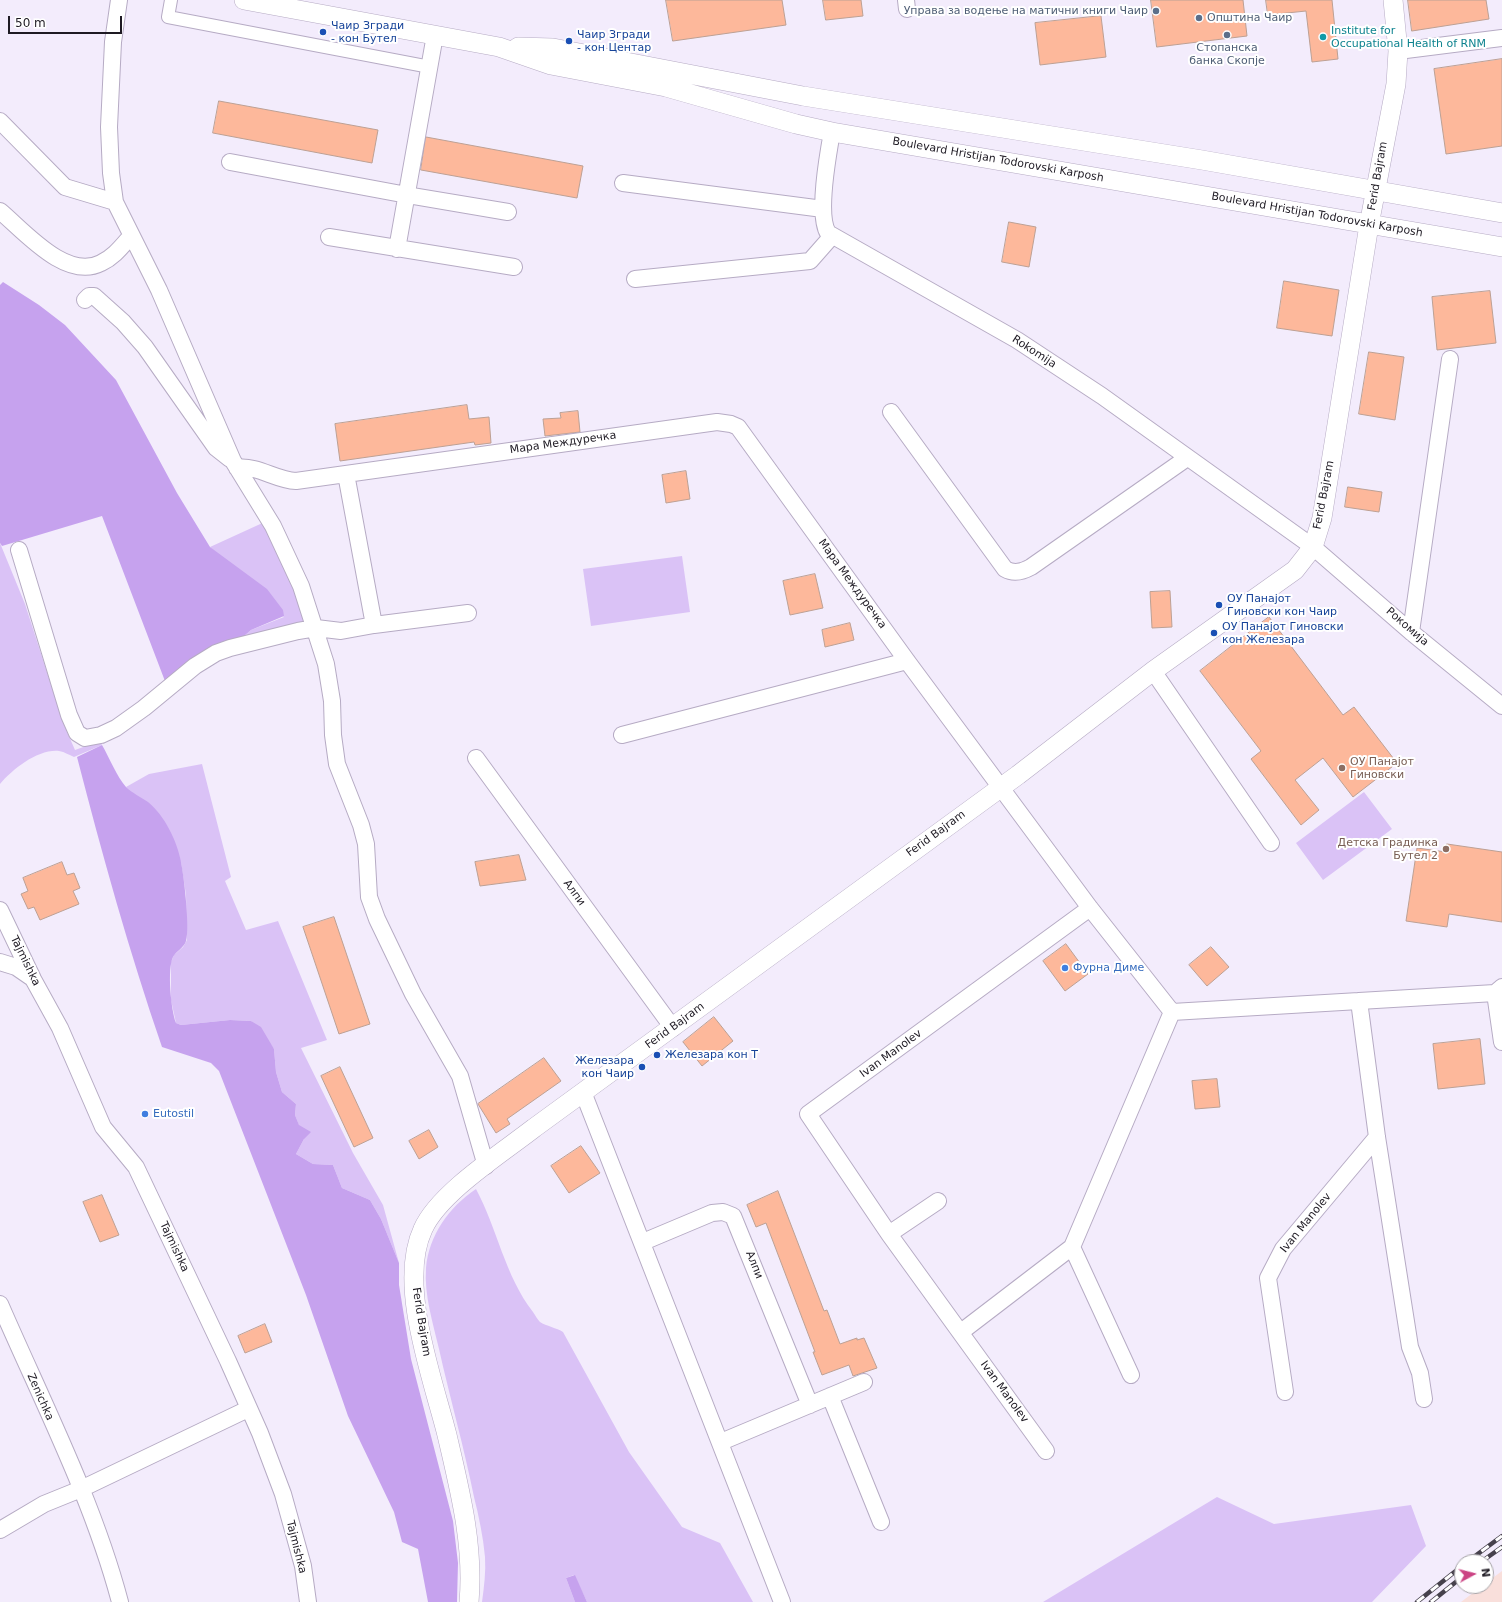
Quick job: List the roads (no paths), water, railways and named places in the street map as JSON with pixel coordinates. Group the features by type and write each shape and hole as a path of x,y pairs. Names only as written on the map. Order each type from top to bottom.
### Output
{"street":[{"path":"120,0 113,42 109,127 115,202 159,290 235,465 269,520 286,552 301,586 316,628 326,664 337,764 361,825 366,844 369,897 377,919 413,994 460,1076 486,1166"},
{"path":"170,0 168,17 430,67"},
{"name":"Boulevard Hristijan Todorovski Karposh","path":"244,0 499,47 551,65 666,87 796,124 832,132 1226,198 1369,225 1502,247"},
{"name":"Ferid Bajram","path":"469,1602 471,1565 470,1543 450,1450 423,1345 417,1308 415,1259 423,1228 430,1217 460,1185 583,1092 673,1028 1002,787 1153,671 1295,570 1313,547 1322,518 1369,225 1396,84 1398,51 1393,0"},
{"path":"397,249 435,35"},
{"path":"1398,51 1502,38"},
{"name":"Boulevard Hristijan Todorovski Karposh","path":"499,47 553,48 803,96 1202,160 1502,213"},
{"path":"0,121 65,187 115,202"},
{"path":"635,279 810,261 832,236 825,228 823,209 832,132"},
{"path":"230,162 508,212"},
{"path":"623,183 823,209"},
{"path":"0,210 51,254 66,264 76,267 92,267 101,264 109,259 131,236"},
{"name":"Rokomija","path":"832,236 1017,340 1102,396 1313,547"},
{"path":"329,237 514,268"},
{"path":"85,300 89,296 98,298 123,322 158,363 216,448 235,465"},
{"path":"1411,632 1450,359"},
{"path":"891,412 1005,569 1016,573 1031,567 1187,458"},
{"name":"Мара Междуречка","path":"235,465 255,469 286,480 346,474 717,422 731,424 743,432 907,662 1002,787"},
{"path":"346,474 374,625"},
{"name":"Рокомија","path":"1313,547 1411,632 1502,706"},
{"path":"19,550 69,716 77,733 85,738 101,736 116,728 144,708 195,666 216,653 280,635 316,628 341,631 374,625 468,613"},
{"path":"622,735 907,662"},
{"path":"1153,671 1271,843"},
{"name":"Алпи","path":"476,758 673,1028"},
{"path":"1002,787 1090,908 1172,1012"},
{"name":"Ivan Manolev","path":"1046,1451 889,1234 808,1114 1090,908"},
{"name":"Tajmishka","path":"0,910 33,979 60,1028 104,1127 136,1167 248,1408 283,1494 302,1566 308,1602"},
{"path":"0,962 16,967 33,979"},
{"path":"1172,1012 1359,1001 1499,990 1502,1042"},
{"path":"1359,1001 1376,1137 1410,1347 1420,1373 1424,1399"},
{"path":"961,1332 1072,1247 1172,1012"},
{"path":"583,1092 643,1242 782,1602"},
{"name":"Ivan Manolev","path":"1285,1392 1268,1278 1283,1250 1376,1137"},
{"path":"889,1234 938,1201"},
{"name":"Алпи","path":"643,1242 712,1213 723,1212 733,1216 810,1405"},
{"path":"1072,1247 1131,1375"},
{"name":"Zenichka","path":"0,1304 95,1521 110,1564 120,1602"},
{"path":"720,1442 864,1382"},
{"path":"830,1396 881,1522"},
{"path":"0,1530 44,1504 81,1489 248,1408"}],"railway":[{"path":"1478,1554 1502,1536"},
{"path":"1492,1554 1502,1547"},
{"path":"1417,1602 1454,1572"},
{"path":"1431,1602 1454,1583"}],"place":[{"name":"Управа за водење на матични книги Чаир","path":"1156,11"},
{"name":"Општина Чаир","path":"1199,18"},
{"name":"Чаир Згради - кон Бутел","path":"323,32"},
{"name":"Стопанска банка Скопје","path":"1227,35"},
{"name":"Institute for Occupational Health of RNM","path":"1323,37"},
{"name":"Чаир Згради - кон Центар","path":"569,41"},
{"name":"ОУ Панајот Гиновски кон Чаир","path":"1219,605"},
{"name":"ОУ Панајот Гиновски кон Железара","path":"1214,633"},
{"name":"ОУ Панајот Гиновски","path":"1342,768"},
{"name":"Детска Градинка Бутел 2","path":"1446,849"},
{"name":"Фурна Диме","path":"1065,968"},
{"name":"Железара кон Т","path":"657,1055"},
{"name":"Железара кон Чаир","path":"642,1067"},
{"name":"Eutostil","path":"145,1114"}]}
